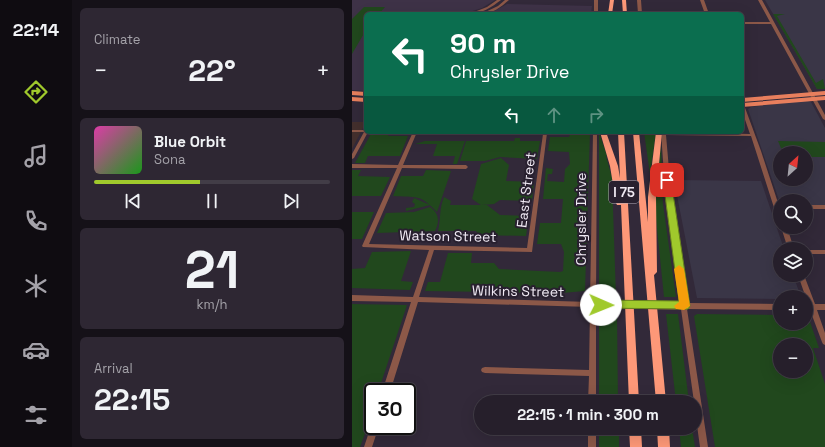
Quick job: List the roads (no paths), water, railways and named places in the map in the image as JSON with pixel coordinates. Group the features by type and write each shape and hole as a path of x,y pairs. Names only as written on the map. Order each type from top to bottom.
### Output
{"highway":[{"path":"610,12 613,0"},
{"path":"613,0 615,12"},
{"path":"624,0 625,12"},
{"path":"604,134 614,166 627,253"},
{"name":"I 75","path":"621,134 634,395"},
{"name":"I 75","path":"636,134 660,395"},
{"path":"651,286 654,258 652,197 662,134"},
{"path":"635,435 636,447"},
{"path":"663,435 664,447"}],"main road":[{"path":"352,93 364,94"},
{"path":"744,100 759,102 796,100 812,96 825,93 822,95 825,97 812,96 790,94 759,102 744,105"},
{"path":"790,94 795,96 796,100"},
{"path":"352,99 364,100"}],"street":[{"path":"476,12 494,4 499,0"},
{"path":"487,12 501,5 507,0"},
{"path":"596,0 596,12"},
{"path":"638,0 640,12"},
{"path":"702,0 706,12"},
{"path":"760,0 825,119"},
{"path":"494,4 501,5"},
{"path":"744,23 773,23"},
{"path":"744,110 774,194"},
{"path":"352,131 364,132"},
{"path":"352,158 365,134"},
{"path":"400,167 414,134"},
{"name":"East Street","path":"530,250 545,134"},
{"name":"Chrysler Drive","path":"592,395 595,134"},
{"path":"662,134 668,200 704,447"},
{"path":"744,134 753,134"},
{"path":"352,166 466,167"},
{"name":"Watson Street","path":"400,167 365,246 530,250"},
{"path":"813,207 825,207"},
{"path":"389,383 432,248"},
{"path":"813,252 825,252"},
{"name":"Wilkins Street","path":"352,298 592,305 773,307"},
{"path":"813,307 825,307"},
{"path":"813,316 825,342"},
{"path":"485,370 593,373"},
{"path":"368,447 372,435"},
{"path":"592,435 592,447"}]}
